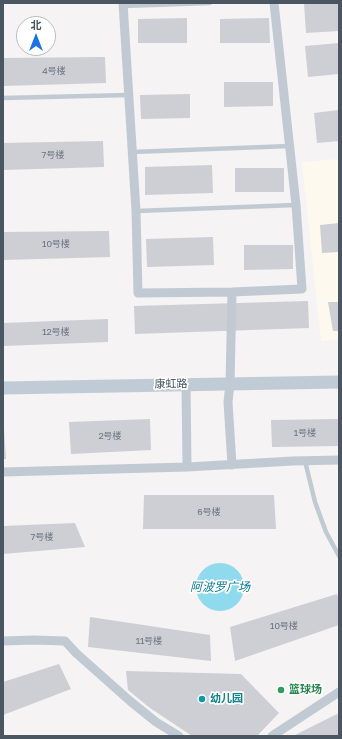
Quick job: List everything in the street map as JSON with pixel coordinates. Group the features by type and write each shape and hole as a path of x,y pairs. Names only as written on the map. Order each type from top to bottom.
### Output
{"main road":[{"name":"康虹路","path":"3,388 339,382"}],"street":[{"path":"123,5 136,211 138,292 232,292 302,289 296,205 274,3"},
{"path":"232,292 230,384 228,402 232,465"},
{"path":"186,384 187,467"},
{"path":"3,472 187,467 339,460"},
{"path":"3,641 65,641 76,653 130,701 156,722 179,736"},
{"path":"272,736 339,692"}],"lane":[{"path":"123,5 210,3"},
{"path":"3,98 129,95"},
{"path":"132,152 290,146"},
{"path":"136,211 296,205"},
{"path":"305,461 315,502 326,532 339,556"}],"shaded area":[{"path":"339,159 339,340 321,341 302,162"}],"water":[{"name":"阿波罗广场","path":"220,563 229,565 237,570 242,578 244,587 242,596 237,604 229,609 220,611 211,609 203,604 198,596 196,587 198,578 203,570 211,565"}],"building":[{"path":"304,3 339,3 339,31 306,33"},
{"path":"187,18 187,43 138,43 138,19"},
{"path":"269,18 270,43 220,43 220,19"},
{"path":"339,43 339,74 308,77 305,46"},
{"path":"105,57 106,83 3,86 3,58"},
{"path":"224,82 273,82 273,106 224,107"},
{"path":"190,94 190,118 141,119 140,95"},
{"path":"339,110 339,141 317,143 314,113"},
{"path":"103,141 104,167 3,170 3,143"},
{"path":"212,165 213,193 145,195 145,167"},
{"path":"235,168 284,168 284,192 235,192"},
{"path":"339,223 339,252 322,253 320,225"},
{"path":"109,231 110,257 3,260 3,232"},
{"path":"213,237 214,265 147,267 146,239"},
{"path":"244,245 293,245 293,269 244,270"},
{"path":"308,301 309,328 135,334 134,306"},
{"path":"328,302 339,302 339,331 333,331"},
{"path":"108,319 108,342 3,346 3,323"},
{"path":"150,419 151,450 71,454 69,422"},
{"path":"339,419 339,446 272,447 271,420"},
{"path":"4,429 6,459 3,459"},
{"path":"144,495 274,495 276,529 143,529"},
{"path":"75,523 85,547 3,554 3,526"},
{"path":"337,594 339,599 339,625 235,661 230,627"},
{"path":"90,617 210,635 211,661 88,647"},
{"path":"59,664 71,689 3,715 3,682"},
{"name":"幼儿园","path":"126,671 241,674 279,713 257,736 192,736 150,708 128,690"},
{"path":"339,713 339,736 293,736"}],"place":[{"name":"篮球场","path":"281,690"},
{"name":"幼儿园","path":"202,699"}]}
